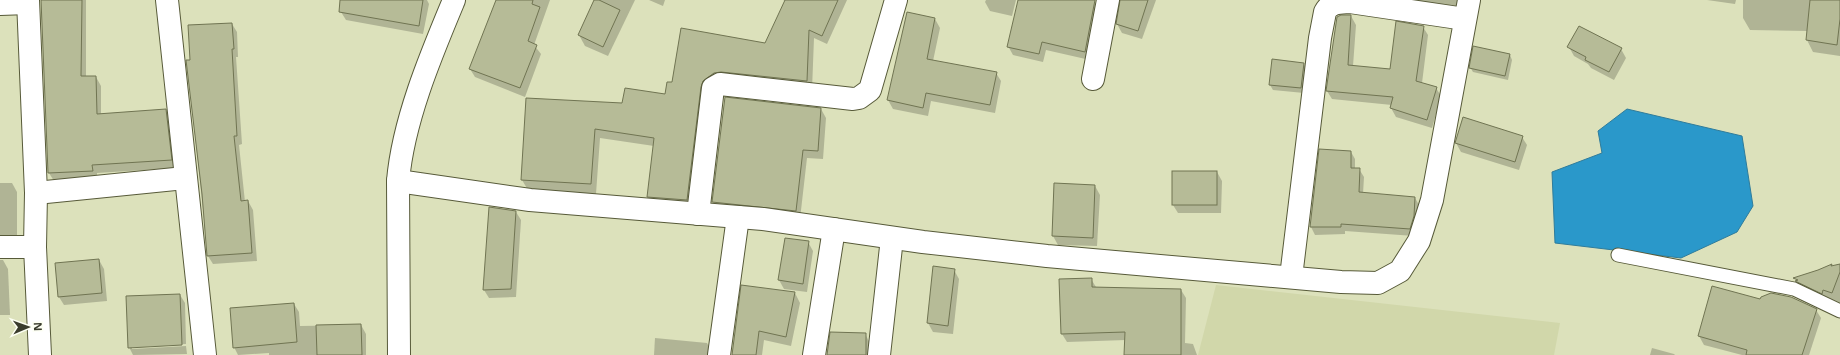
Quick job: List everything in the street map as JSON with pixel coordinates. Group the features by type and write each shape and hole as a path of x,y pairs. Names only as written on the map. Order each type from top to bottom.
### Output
{"street":[{"path":"167,0 205,355"},
{"path":"399,355 398,181 400,155 429,61 454,0"},
{"path":"698,214 713,88 720,84 853,99 859,98 870,90 896,0"},
{"path":"1093,79 1108,0"},
{"path":"0,4 28,2 36,193 35,247 40,355"},
{"path":"398,181 530,200 763,219 892,238 1047,256 1291,276 1341,282 1378,283 1400,271 1420,241 1432,200 1467,9 1350,2 1337,3 1327,8 1324,12 1291,276"},
{"path":"36,193 186,178"},
{"path":"719,355 738,217"},
{"path":"814,355 834,229"},
{"path":"879,355 892,238"},
{"path":"0,247 35,247"}],"lane":[{"path":"1618,255 1794,289 1840,311"}],"shaded area":[{"path":"1216,285 1560,323 1554,355 1198,355"}],"water":[{"path":"1627,109 1742,136 1753,206 1737,232 1681,258 1555,243 1552,172 1602,153 1598,131"}],"building":[{"path":"41,0 82,0 81,76 96,76 97,114 166,109 172,160 92,165 93,171 48,173"},
{"path":"340,0 423,0 419,26 339,12"},
{"path":"496,0 533,0 532,4 540,7 528,41 537,45 520,88 469,69"},
{"path":"594,0 599,0 620,10 603,47 578,35"},
{"path":"785,0 838,0 822,36 809,30 807,81 721,72 714,73 703,81 687,200 647,197 654,138 595,129 591,184 521,180 526,98 622,103 625,88 665,94 667,82 672,82 681,28 765,43"},
{"path":"1018,0 1095,0 1085,52 1042,42 1039,54 1007,47"},
{"path":"1120,0 1148,0 1138,31 1116,24"},
{"path":"1810,0 1840,0 1840,19 1837,45 1806,40"},
{"path":"907,12 935,18 927,59 997,72 990,105 926,93 923,108 887,100"},
{"path":"1341,15 1351,15 1348,65 1390,69 1396,21 1424,26 1416,81 1437,87 1427,120 1390,108 1393,97 1326,91 1337,17"},
{"path":"232,23 237,136 234,136 241,201 248,200 252,253 207,256 202,194 186,60 190,60 188,25"},
{"path":"1579,26 1622,48 1609,72 1585,60 1586,57 1567,47"},
{"path":"1473,46 1510,54 1505,76 1469,68"},
{"path":"1272,59 1304,63 1301,88 1269,85"},
{"path":"725,97 821,108 818,151 803,150 796,211 712,202"},
{"path":"1463,117 1523,136 1515,162 1455,143"},
{"path":"1319,149 1351,151 1351,168 1360,168 1359,192 1415,197 1414,216 1410,229 1341,224 1341,227 1310,227"},
{"path":"1172,171 1217,171 1217,205 1172,205"},
{"path":"1054,183 1095,185 1093,238 1052,236"},
{"path":"489,207 516,211 511,289 483,290"},
{"path":"785,238 809,241 803,284 778,280"},
{"path":"99,259 102,293 58,297 55,263"},
{"path":"1832,264 1831,266 1840,264 1840,272 1832,293 1823,290 1822,294 1795,281 1798,280 1793,278 1818,270"},
{"path":"933,266 955,269 948,326 927,323"},
{"path":"1092,278 1092,287 1181,289 1181,355 1124,355 1125,332 1061,334 1059,279"},
{"path":"741,285 795,292 786,337 759,331 756,355 732,355"},
{"path":"1712,286 1760,299 1761,297 1771,293 1791,297 1817,309 1802,355 1746,355 1747,350 1698,336"},
{"path":"180,294 182,345 128,348 126,296"},
{"path":"294,303 297,342 233,348 230,308"},
{"path":"361,324 362,355 317,355 316,325"},
{"path":"830,332 866,333 866,355 827,355"}]}
